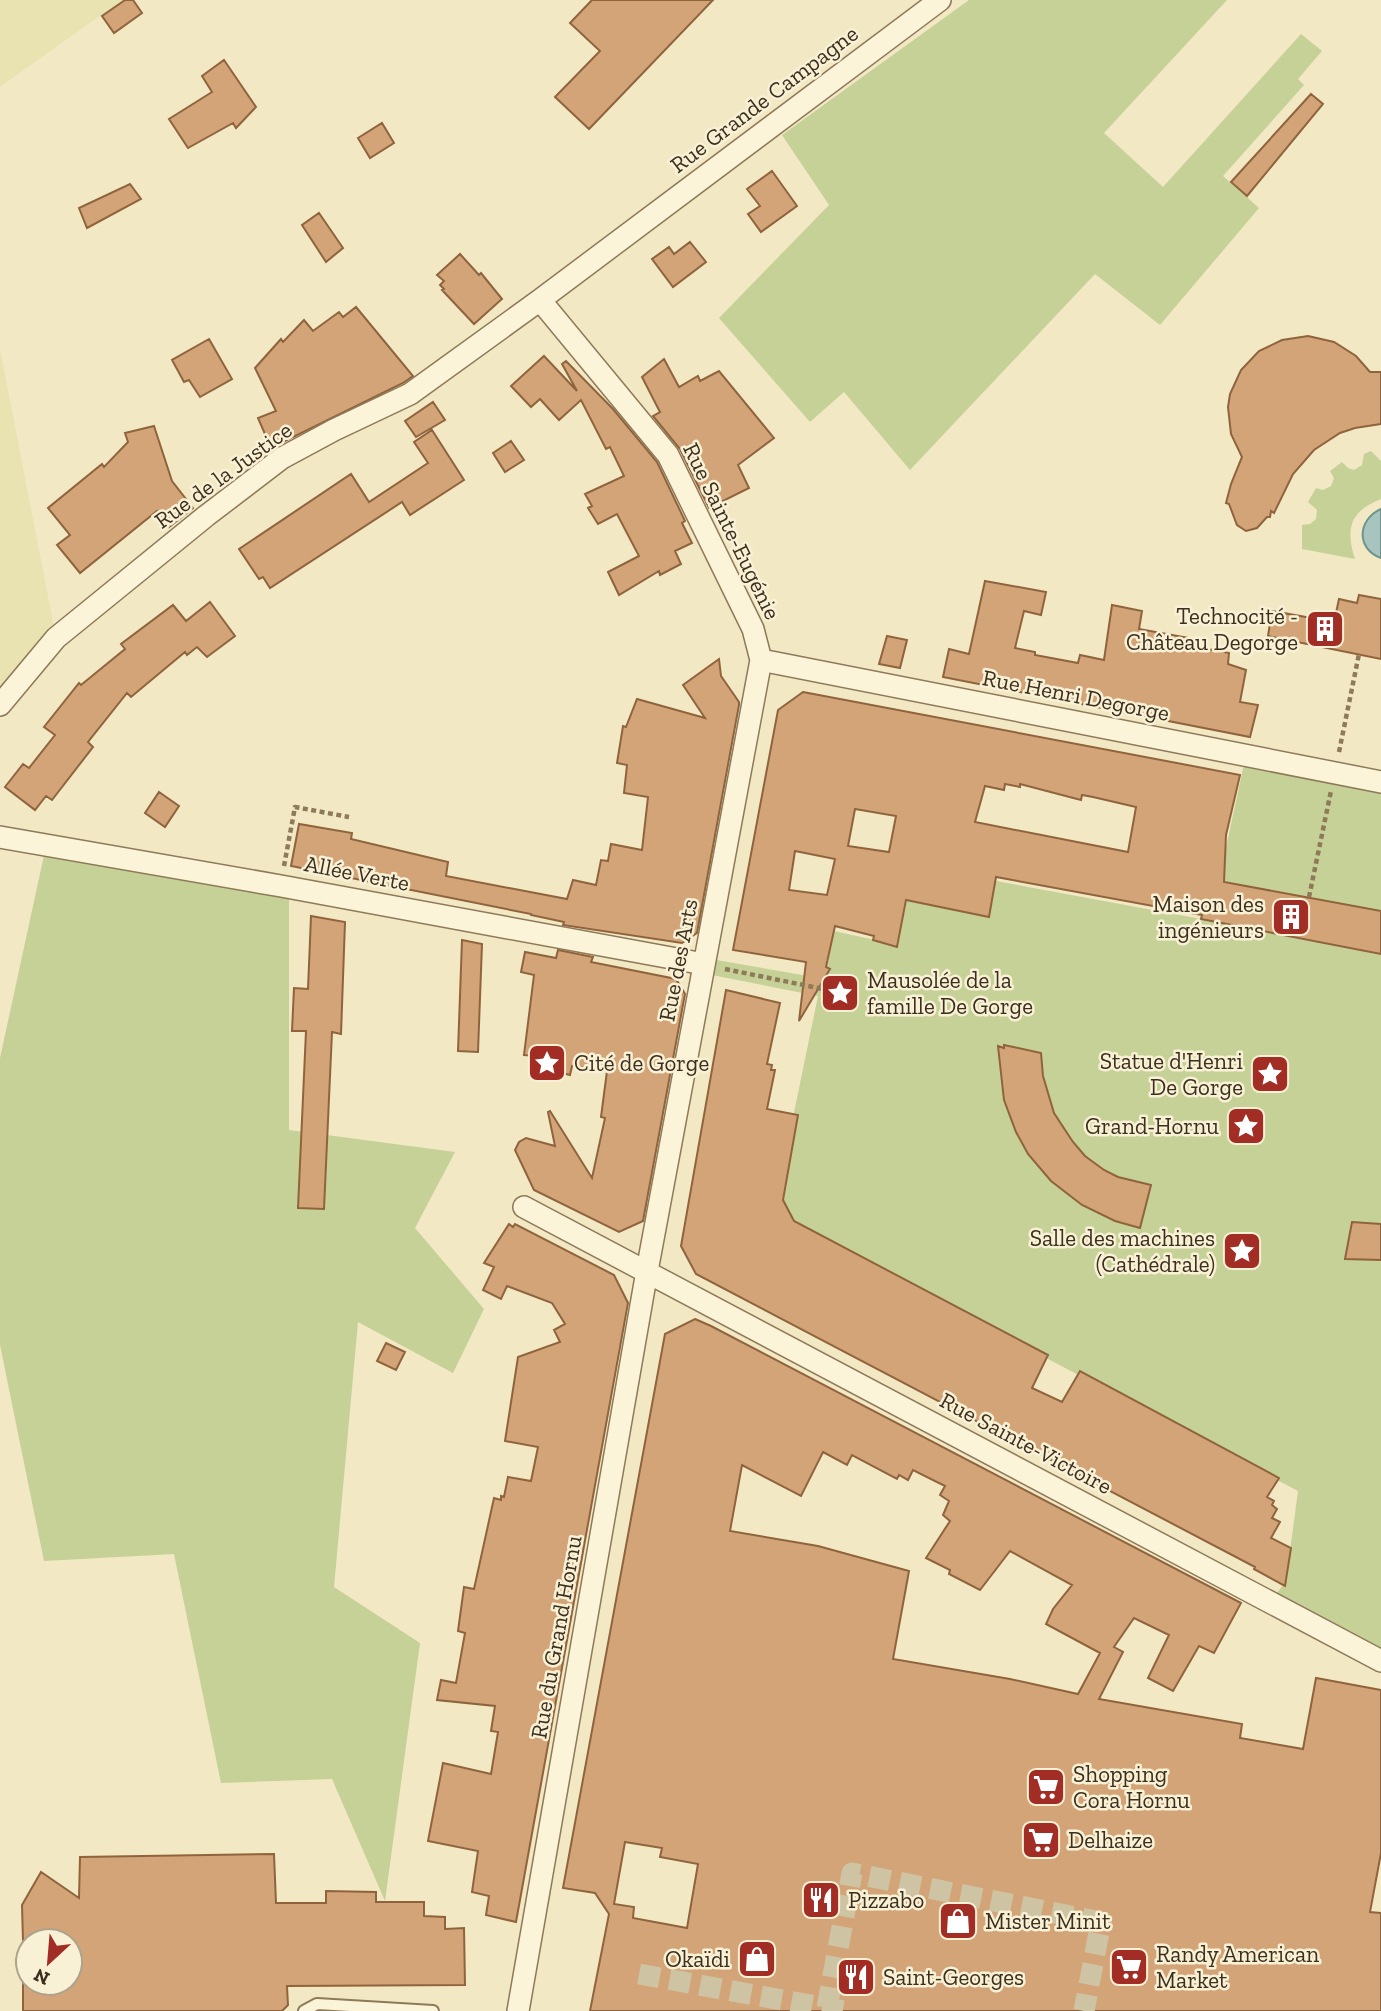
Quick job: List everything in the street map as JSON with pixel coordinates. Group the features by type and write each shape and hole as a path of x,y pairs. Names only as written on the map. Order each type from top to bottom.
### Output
{"street":[{"name":"Rue Grande Campagne","path":"540,300 940,0"},
{"name":"Rue Sainte-Eugénie","path":"540,300 668,455 753,629 761,660"},
{"name":"Rue de la Justice","path":"0,705 56,638 271,466 334,430 410,394 540,300"},
{"name":"Rue Henri Degorge","path":"761,660 1381,782"},
{"name":"Rue des Arts","path":"647,1271 761,660"},
{"name":"Allée Verte","path":"0,837 704,964"},
{"name":"Rue Sainte-Victoire","path":"524,1207 1381,1661"},
{"name":"Rue du Grand Hornu","path":"518,2011 647,1271"}],"lane":[{"path":"304,2011 317,2004 433,2011"}],"path":[{"path":"1355,666 1359,654"},
{"path":"281,886 295,807 349,817"},
{"path":"1309,897 1315,873"},
{"path":"704,964 828,990"},
{"path":"827,997 830,985 856,991"}],"shaded area":[{"path":"0,0 122,0 0,87"},
{"path":"0,349 56,638 0,705"}],"green space":[{"path":"969,0 1227,0 1104,133 1163,187 1301,34 1322,51 1298,79 1304,85 1223,176 1259,208 1160,325 1095,274 910,470 844,392 810,422 719,318 829,205 782,135"},
{"path":"1371,451 1381,461 1381,499 1362,509 1353,522 1350,539 1355,559 1302,549 1302,525 1310,524 1316,519 1317,510 1308,502 1316,488 1323,490 1331,486 1334,478 1330,471 1342,462 1354,470 1362,465 1364,454"},
{"path":"1246,755 1381,782 1381,1659 1274,1597 1286,1581 1298,1491 800,1228 776,1200 818,996 702,973 705,958 825,979 834,931 898,945 907,900 985,914 991,880 1201,919 1210,878 1220,875"},
{"path":"46,846 289,887 289,1130 455,1152 415,1228 484,1309 453,1373 358,1322 334,1587 420,1643 385,1901 332,1779 221,1783 174,1554 44,1561 0,1345 0,1058"}],"water":[{"path":"1381,509 1381,558 1367,548 1363,534 1367,520"}],"building":[{"path":"125,0 133,0 142,13 114,33 102,16"},
{"path":"592,0 713,0 589,129 555,97 600,51 570,23"},
{"path":"224,60 256,107 236,128 233,123 188,148 169,119 212,92 202,76"},
{"path":"1311,94 1323,104 1247,196 1231,182"},
{"path":"382,123 394,143 370,158 358,138"},
{"path":"772,171 797,206 761,232 748,214 760,206 747,189"},
{"path":"130,184 141,199 87,228 79,208"},
{"path":"319,213 343,248 326,262 302,225"},
{"path":"690,242 706,262 673,287 652,259 669,247 674,254"},
{"path":"460,254 479,275 481,273 502,299 474,324 442,290 444,289 440,285 444,281 437,275"},
{"path":"356,307 413,376 271,448 258,418 276,411 255,368 281,339 283,342 304,320 313,331 339,312 343,317"},
{"path":"1308,336 1334,342 1356,356 1370,372 1381,372 1381,424 1340,433 1314,450 1293,474 1274,513 1271,511 1270,517 1257,528 1246,531 1237,525 1229,504 1226,503 1242,457 1231,434 1228,407 1230,394 1241,370 1259,351 1282,340"},
{"path":"209,339 232,379 200,397 189,380 184,382 172,360"},
{"path":"544,356 577,391 562,364 566,361 613,409 657,462 685,521 682,523 692,543 675,551 681,564 660,575 659,571 619,595 608,572 639,556 617,514 598,524 588,508 592,506 585,494 624,476 610,447 606,449 581,400 559,420 540,399 531,407 511,386"},
{"path":"664,359 679,387 698,376 700,381 719,371 774,438 738,465 749,488 709,508 680,449 653,416 660,412 642,377"},
{"path":"433,402 445,420 416,437 405,421"},
{"path":"154,426 172,481 193,508 169,527 157,511 80,573 57,545 70,535 48,508 102,464 104,467 128,442 125,433"},
{"path":"432,430 464,480 410,515 402,502 270,588 263,577 259,579 239,549 351,474 369,502 428,463 414,442"},
{"path":"511,441 524,460 505,472 493,453"},
{"path":"985,581 1046,592 1041,615 1024,611 1015,648 1035,652 1035,655 1078,663 1080,655 1104,660 1112,605 1142,611 1139,629 1189,638 1187,645 1229,653 1228,664 1246,670 1240,702 1258,705 1250,737 943,677 949,649 969,654"},
{"name":"Technocité - Château Degorge","path":"1359,595 1381,599 1381,659 1268,636 1272,611 1334,622 1339,599 1357,603"},
{"path":"210,602 235,636 207,657 197,647 187,655 185,652 131,697 127,693 88,742 93,747 52,800 46,796 35,810 5,787 23,764 29,768 55,735 44,727 79,683 81,685 125,649 121,644 173,605 186,621"},
{"path":"887,636 907,640 900,668 879,664"},
{"path":"719,659 721,676 739,705 697,933 682,943 563,925 564,922 531,914 291,866 299,824 352,833 351,839 448,862 446,876 567,899 573,880 596,885 601,860 608,861 611,844 642,850 648,797 624,793 627,765 617,763 623,726 626,727 637,699 705,718 683,685"},
{"path":"803,692 1240,775 1226,835 1224,882 1381,911 1381,954 1201,919 1202,915 996,877 989,917 906,900 897,947 873,940 874,936 835,926 826,967 830,969 799,1021 806,962 733,950 778,710","holes":["1005,784 1020,787 1020,784 1081,800 1082,795 1136,807 1128,852 975,822 985,786 1004,790","855,809 896,816 889,852 848,846","795,851 835,859 827,895 789,890"]},
{"path":"159,792 179,806 165,827 145,813"},
{"path":"311,916 345,922 341,1034 332,1032 324,1209 298,1208 306,1031 292,1031 294,988 308,989"},
{"path":"462,940 482,944 478,1052 458,1051"},
{"path":"558,950 593,957 591,962 676,979 685,994 643,1221 619,1232 534,1190 515,1150 519,1142 526,1138 555,1146 548,1112 550,1111 592,1178 605,1118 601,1117 607,1071 572,1066 570,1075 549,1070 554,1057 524,1055 534,975 521,972 525,952 556,958"},
{"path":"726,990 780,1003 767,1064 772,1065 771,1070 775,1070 767,1109 798,1115 783,1200 794,1221 1048,1355 1032,1388 1062,1402 1080,1371 1279,1478 1267,1497 1274,1501 1272,1505 1277,1509 1272,1518 1280,1522 1271,1538 1291,1548 1285,1586 1254,1569 1255,1567 696,1274 681,1246"},
{"path":"1004,1045 1041,1053 1043,1076 1054,1113 1085,1156 1118,1177 1151,1185 1140,1228 1115,1221 1082,1205 1051,1181 1028,1154 1004,1100 998,1046 1004,1048"},
{"path":"1352,1222 1381,1224 1381,1260 1345,1259"},
{"path":"509,1224 513,1227 515,1224 614,1275 628,1303 516,1922 486,1915 489,1896 472,1892 478,1851 428,1841 443,1763 491,1774 498,1732 491,1731 495,1706 437,1700 441,1680 456,1683 465,1633 458,1631 464,1587 474,1589 494,1498 501,1500 501,1496 504,1497 508,1477 531,1481 538,1447 505,1441 518,1357 560,1342 554,1330 565,1324 552,1303 507,1286 501,1299 483,1290 494,1267 484,1263"},
{"name":"Shopping Cora Hornu","path":"695,1319 711,1326 1241,1603 1214,1653 1199,1646 1173,1691 1148,1678 1169,1635 1134,1618 1114,1647 1123,1652 1099,1699 1242,1724 1240,1738 1303,1749 1316,1678 1381,1690 1381,1853 1370,1912 1381,1913 1381,2011 590,2011 609,1914 595,1893 563,1888 665,1334","holes":["823,1452 847,1465 852,1455 897,1479 899,1475 908,1480 913,1470 945,1486 940,1495 949,1501 943,1515 950,1521 926,1558 950,1570 949,1574 980,1590 1010,1551 1072,1585 1053,1609 1046,1624 1100,1653 1078,1694 893,1659 909,1571 818,1546 730,1531 742,1465 801,1496","625,1842 662,1848 660,1857 698,1864 687,1928 633,1918 634,1907 614,1904"]},
{"path":"386,1343 405,1352 396,1370 377,1361"},
{"path":"274,1854 276,1903 326,1903 326,1891 376,1892 376,1902 424,1902 424,1916 445,1917 445,1929 464,1928 465,1985 287,1986 288,2005 282,2011 23,2011 23,1997 84,1997 84,1927 23,1927 22,1905 41,1872 79,1898 80,1857"}],"tunnel":[{"path":"827,2008 852,1873 1101,1922 1084,2011"},
{"path":"639,1974 843,2011"}],"place":[{"name":"Technocité - Château Degorge","path":"1325,629"},
{"name":"Maison des ingénieurs","path":"1291,917"},
{"name":"Mausolée de la famille De Gorge","path":"840,993"},
{"name":"Cité de Gorge","path":"547,1063"},
{"name":"Statue d'Henri De Gorge","path":"1270,1074"},
{"name":"Grand-Hornu","path":"1246,1126"},
{"name":"Salle des machines (Cathédrale)","path":"1242,1251"},
{"name":"Shopping Cora Hornu","path":"1046,1787"},
{"name":"Delhaize","path":"1041,1840"},
{"name":"Pizzabo","path":"821,1900"},
{"name":"Mister Minit","path":"958,1921"},
{"name":"Okaïdi","path":"757,1959"},
{"name":"Randy American Market","path":"1129,1967"},
{"name":"Saint-Georges","path":"856,1977"}]}
